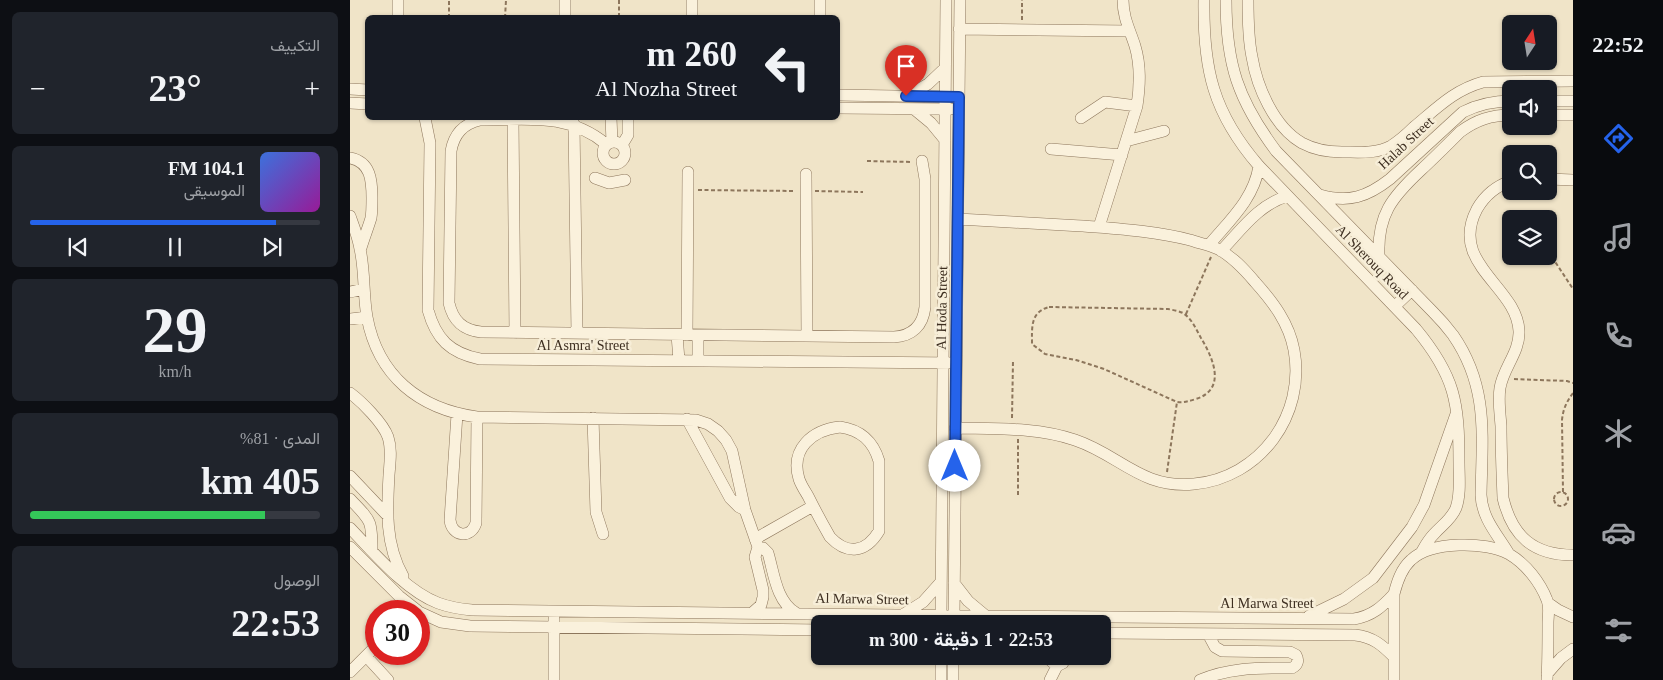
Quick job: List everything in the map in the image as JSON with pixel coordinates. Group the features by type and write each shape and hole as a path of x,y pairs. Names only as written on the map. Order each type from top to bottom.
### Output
{"street":[{"path":"398,0 398,15"},
{"path":"564,15 565,0"},
{"path":"692,0 692,15"},
{"path":"820,0 820,15"},
{"name":"Al Hoda Street","path":"940,615 946,0"},
{"name":"Al Hoda Street","path":"954,615 960,0"},
{"path":"1099,228 1137,106 1140,75 1138,60 1124,16 1123,0"},
{"name":"Al Sherouq Road","path":"1204,0 1205,49 1212,83 1228,122 1238,140 1259,166 1395,306 1433,349 1450,382 1457,410 1459,436 1458,502 1451,518 1427,542 1421,553 1411,560 1403,570 1394,594"},
{"name":"Al Sherouq Road","path":"1226,0 1228,47 1234,74 1244,101 1259,128 1276,151 1412,290 1452,334 1464,352 1473,372 1482,415 1481,495 1483,508 1489,523 1509,554"},
{"path":"1248,0 1249,40 1262,90 1270,106 1289,133 1316,149 1332,152 1370,152 1385,148 1399,140 1457,92 1483,82 1573,81"},
{"path":"959,29 1129,31"},
{"path":"906,96 928,84 945,68"},
{"path":"350,90 365,90"},
{"path":"840,95 959,97"},
{"name":"Halab Street","path":"1318,195 1333,199 1349,199 1364,195 1378,188 1463,112 1475,105 1502,101"},
{"path":"1557,101 1573,101"},
{"path":"1081,118 1105,102 1137,106"},
{"path":"350,103 365,104"},
{"path":"840,108 959,109"},
{"path":"914,109 931,123 945,140"},
{"path":"1379,257 1378,242 1382,220 1392,200 1401,189 1460,132 1470,125 1492,116 1502,115"},
{"path":"1557,115 1573,116"},
{"name":"Al Asmra' Street","path":"425,120 430,143 428,310 434,328 445,343 456,351 480,359 956,362"},
{"path":"628,120 628,135 613,144 603,149 602,156 611,164 620,162 624,157 625,151 613,144 591,132 574,124 556,120 480,120 472,122 459,130 450,151 449,303 456,321 463,327 471,331 515,333 902,337 910,334 921,323 925,308 925,179 923,164"},
{"path":"513,120 515,333"},
{"path":"611,120 613,144"},
{"path":"574,124 577,333"},
{"path":"1127,136 1163,127"},
{"path":"1051,149 1122,155"},
{"path":"350,158 363,164 370,172 372,182 371,218 361,249"},
{"path":"609,183 611,164"},
{"path":"1215,248 1249,196 1257,178 1259,166"},
{"path":"678,360 687,335 688,172"},
{"path":"806,174 807,336"},
{"path":"595,178 609,183 625,180"},
{"path":"1390,179 1401,189"},
{"path":"1557,179 1573,180"},
{"path":"1502,184 1489,193 1480,203 1474,214 1471,226 1471,239 1473,252 1478,263 1512,308 1518,323 1519,332 1516,349 1502,378 1499,395 1503,498 1507,514 1514,528 1525,540 1554,554 1573,554"},
{"path":"1215,248 1263,208 1288,196"},
{"path":"350,216 361,249 367,317 374,344 388,368 407,389 431,405 457,414 477,417 687,419 708,424 718,431 732,451 745,510 757,543 756,557 763,597 761,604 752,613"},
{"path":"955,428 1038,431 1058,435 1096,449 1133,472 1166,483 1194,484 1217,480 1239,471 1258,457 1274,440 1286,420 1293,397 1296,374 1294,350 1287,328 1276,307 1244,269 1215,248 1156,233 958,219"},
{"path":"350,292 364,289"},
{"path":"1395,306 1412,290"},
{"path":"350,319 367,317"},
{"path":"687,335 698,360"},
{"path":"350,394 382,425 388,438 390,450 386,514 394,558 407,584"},
{"path":"1304,618 1344,599 1373,578 1412,527 1424,505 1457,410"},
{"path":"457,414 450,520 454,531 459,534 470,532 476,523 477,417"},
{"path":"593,418 596,512 603,534"},
{"path":"687,419 730,498 745,510"},
{"path":"840,427 851,429 861,434 876,451 879,461 880,521 874,540 866,546 856,549 846,548 837,544 830,537 813,506 799,480 798,458 802,448 818,432 828,428 840,427"},
{"path":"350,476 386,514"},
{"path":"350,499 367,516 371,524 372,550"},
{"path":"757,543 813,506"},
{"name":"Al Marwa Street","path":"350,528 407,584 421,595 437,603 454,608 472,610 902,615"},
{"path":"757,543 768,553 783,602 796,613"},
{"path":"1421,553 1438,548 1457,546 1494,548 1509,554 1522,564 1534,576 1548,603 1547,677"},
{"path":"350,547 403,600"},
{"path":"902,615 923,602 940,583"},
{"path":"954,583 968,601 985,615"},
{"path":"1394,594 1394,680"},
{"name":"Al Marwa Street","path":"1111,617 1354,619 1379,609 1394,594"},
{"path":"1548,603 1573,617"},
{"path":"554,611 554,680"},
{"path":"430,617 456,625 811,630"},
{"path":"1111,633 1364,636 1380,643 1394,657"},
{"path":"1200,680 1220,672 1243,668 1292,668 1298,661 1296,655 1290,652 1222,652 1215,647 1208,634"},
{"path":"1547,677 1561,658 1573,649"},
{"path":"350,672 365,657"},
{"path":"374,665 388,680"},
{"path":"940,665 941,680"},
{"path":"953,680 954,665"},
{"path":"1050,680 1053,665"}],"path":[{"path":"449,0 449,15"},
{"path":"505,15 506,0"},
{"path":"619,0 619,15"},
{"path":"1022,0 1022,29"},
{"path":"867,161 910,161 923,164"},
{"path":"688,190 863,192"},
{"path":"1186,315 1215,248"},
{"path":"1557,265 1573,289"},
{"path":"1049,307 1168,309 1186,315 1193,323 1211,356 1214,372 1212,385 1205,396 1185,402 1177,402 1104,369 1076,360 1050,356 1040,352 1032,344 1031,324 1036,314 1049,307"},
{"path":"1013,361 1018,496"},
{"path":"1502,378 1567,381 1573,383"},
{"path":"1562,492 1562,420 1563,412 1573,392"},
{"path":"1166,483 1177,402"},
{"path":"1562,492 1568,498 1566,504 1560,505 1554,499 1557,494 1562,492"}],"route":[{"path":"906,96 959,97 955,466"}]}
